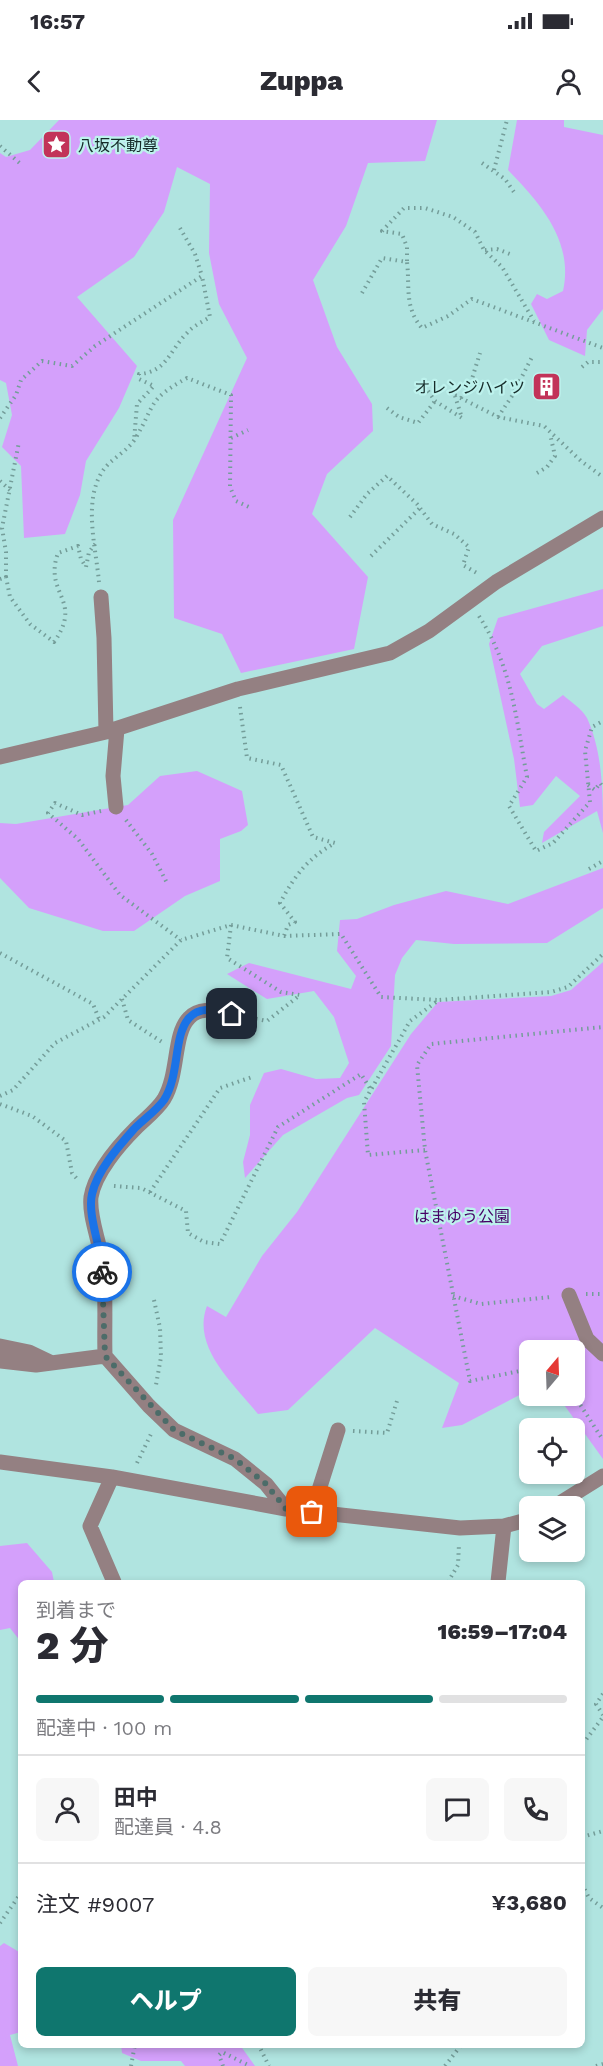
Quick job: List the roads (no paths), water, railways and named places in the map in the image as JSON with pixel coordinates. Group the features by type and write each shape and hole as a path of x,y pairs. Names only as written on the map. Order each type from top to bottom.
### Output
{"street":[{"path":"0,757 111,730 238,689 390,653 470,603 492,586 603,518"},
{"path":"101,597 116,807"},
{"path":"232,1014 204,1009 190,1016 180,1031 179,1053 171,1085 163,1100 134,1130 98,1178 91,1197 102,1257 105,1356 174,1430 235,1459 266,1484 286,1509"},
{"path":"569,1295 587,1339 603,1354"},
{"path":"0,1347 29,1352 52,1363"},
{"path":"0,1361 36,1365 105,1356"},
{"path":"312,1512 338,1430"},
{"path":"0,1462 112,1477 286,1509 460,1528 504,1526 519,1522"},
{"path":"571,1496 603,1476"},
{"path":"112,1477 90,1526 113,1580"},
{"path":"498,1580 504,1526"}],"place":[{"name":"八坂不動尊","path":"57,145"},
{"name":"オレンジハイツ","path":"546,387"}],"park label":[{"name":"はまゆう公園","path":"462,1216"}]}
